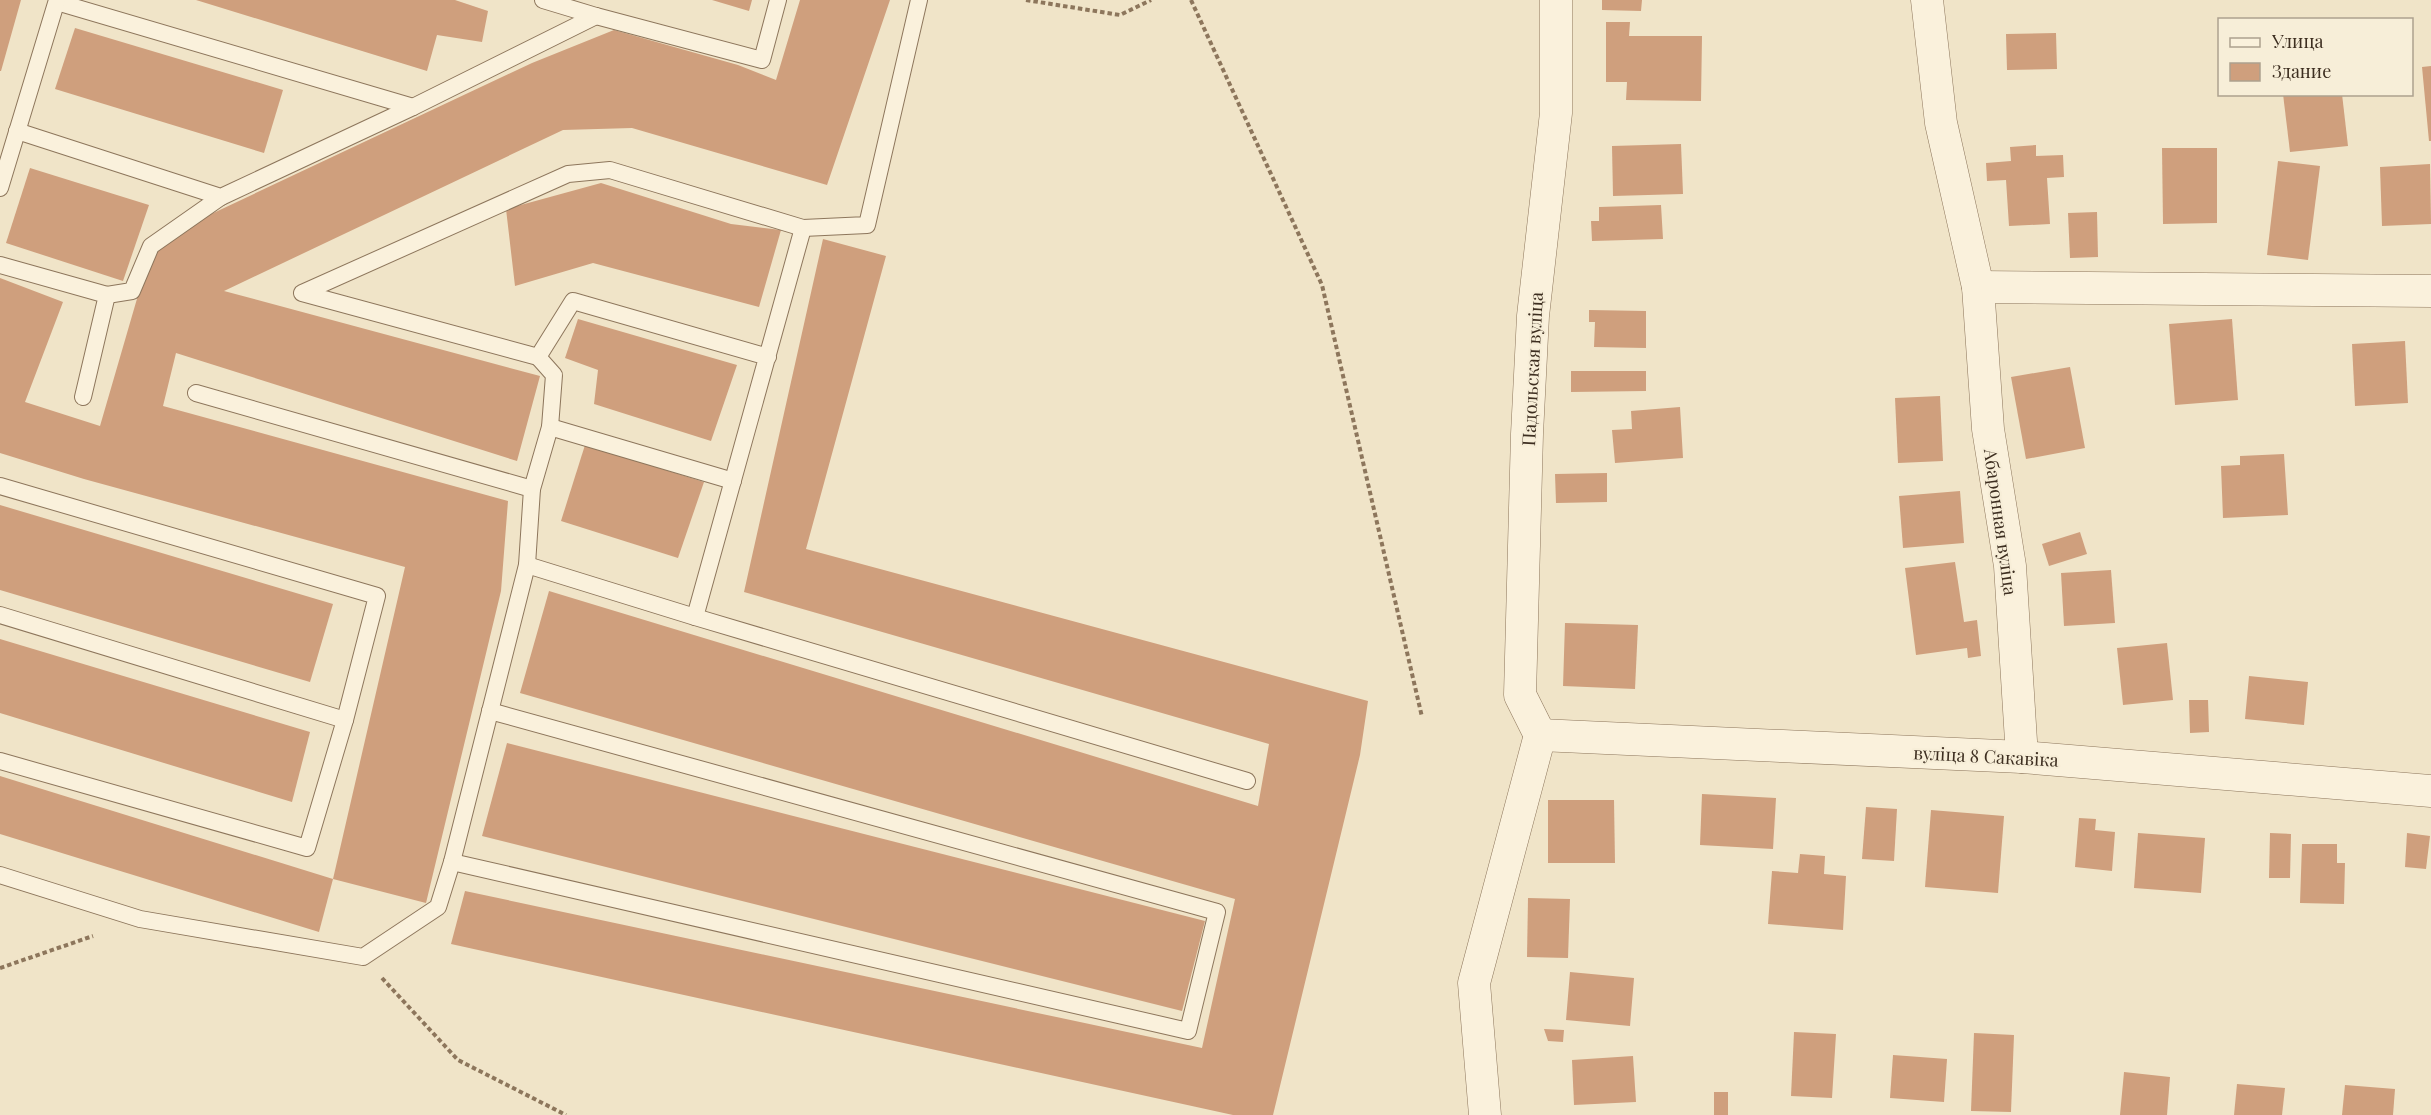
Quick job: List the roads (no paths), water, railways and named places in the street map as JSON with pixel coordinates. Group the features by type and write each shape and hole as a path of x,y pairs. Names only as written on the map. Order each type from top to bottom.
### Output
{"street":[{"name":"Падольская вуліца","path":"1540,735 1520,695 1527,434 1533,316 1556,113 1556,0"},
{"name":"Абаронная вуліца","path":"1927,0 1941,123 1978,287 1988,429 2010,566 2022,757"},
{"path":"1978,287 2431,291"},
{"name":"вуліца 8 Сакавіка","path":"1540,735 2022,757 2431,791"},
{"path":"1485,1115 1474,983 1540,735"}],"lane":[{"path":"543,0 762,60 778,0"},
{"path":"0,874 140,918 363,957 438,907 452,862 527,565 532,489 550,427 554,375 538,357 302,293 568,174 610,170 803,228 867,225 919,0"},
{"path":"0,188 57,1 413,107"},
{"path":"0,265 107,296 132,291 151,246 221,197 413,107 597,16"},
{"path":"17,131 221,197"},
{"path":"695,617 803,228"},
{"path":"83,397 107,296"},
{"path":"538,357 573,301 768,357"},
{"path":"196,393 532,489"},
{"path":"550,427 733,481"},
{"path":"0,486 377,596 345,720 307,848 0,761"},
{"path":"527,565 1246,781"},
{"path":"0,615 345,720"},
{"path":"452,862 1188,1031 1217,912 490,711"}]}
